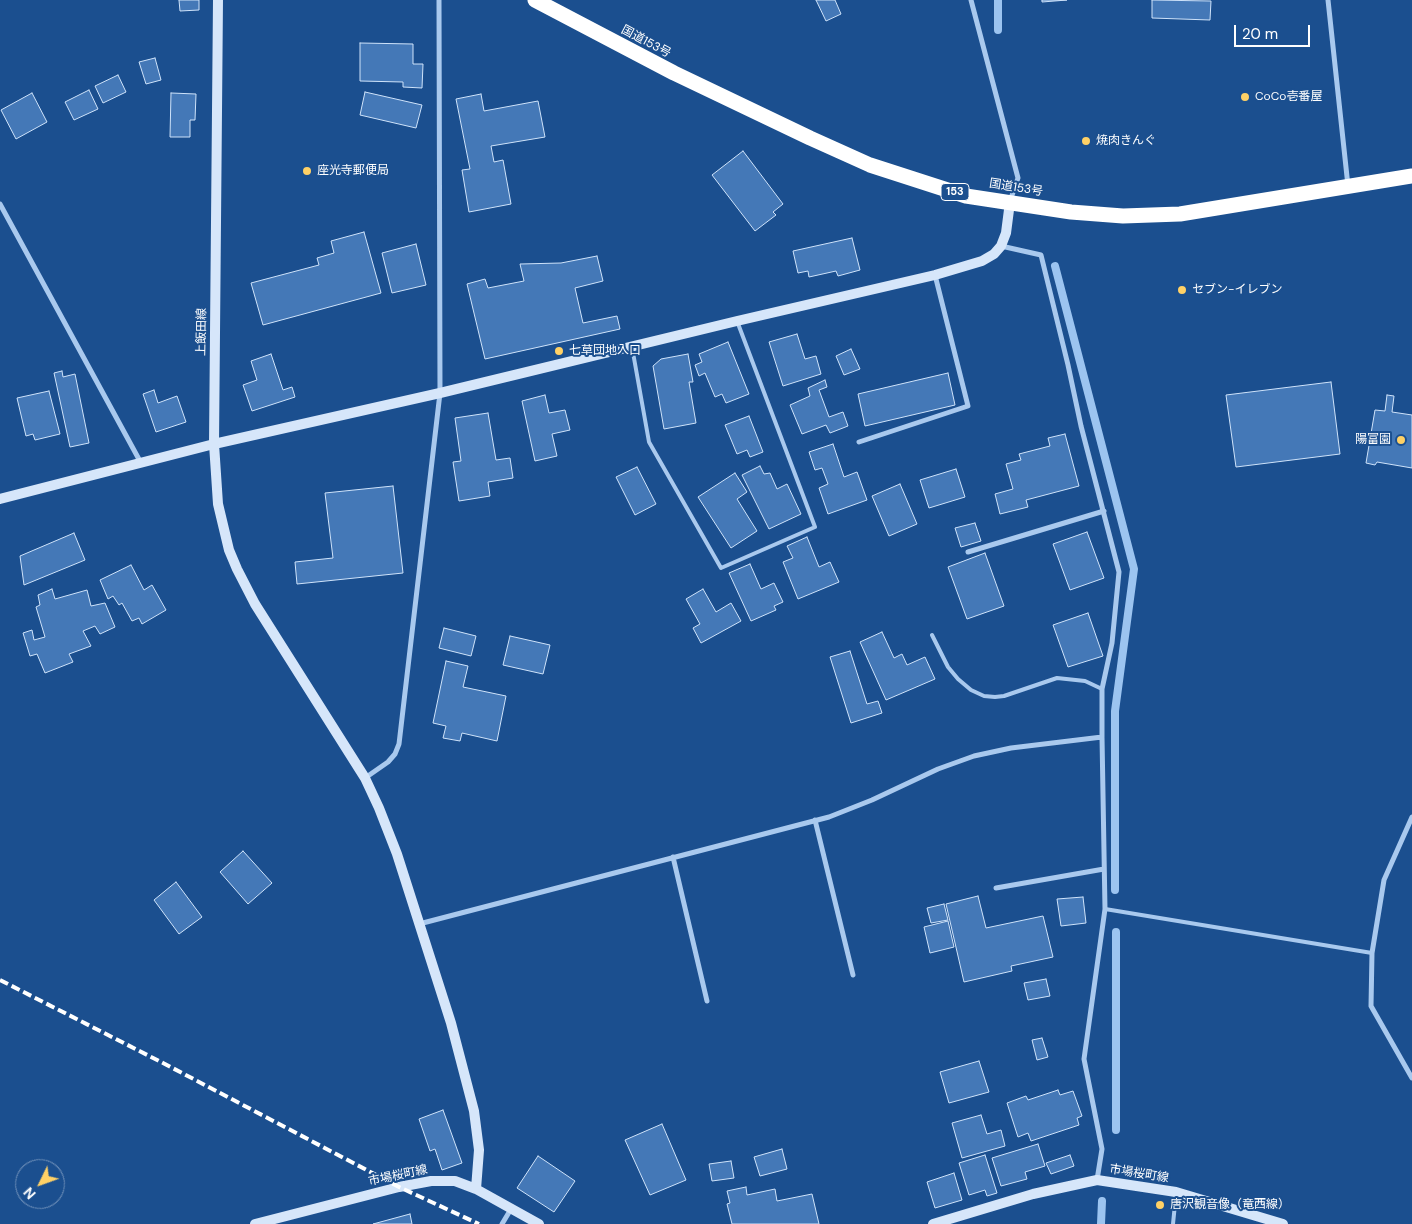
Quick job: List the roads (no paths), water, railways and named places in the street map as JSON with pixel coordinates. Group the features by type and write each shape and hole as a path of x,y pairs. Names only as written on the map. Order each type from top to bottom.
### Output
{"highway":[{"name":"国道153号","path":"535,0 674,73 870,165 966,196 1071,212 1123,216 1180,214 1412,176"}],"street":[{"name":"上飯田線","path":"218,0 214,444 218,504 223,530 241,578 255,604 365,778 397,854 451,1024 474,1111 479,1150 476,1189"},
{"path":"365,778 388,762 395,754 399,744 440,394 439,0"},
{"path":"0,499 214,444 440,394 737,321 936,275 982,261 994,254 1001,246 1006,233 1010,202 1018,178 970,0"},
{"path":"1328,0 1348,187"},
{"path":"0,204 141,463"},
{"path":"1001,246 1041,255 1068,365 1080,426 1104,510 1119,572 1112,643 1102,689 1105,909 1084,1059 1102,1149 1097,1180"},
{"path":"859,442 968,406 936,275"},
{"path":"968,552 1104,510"},
{"path":"419,924 815,820 851,808 938,768 974,756 1011,748 1102,737"},
{"path":"1412,817 1384,880 1372,953 1371,1006 1412,1078"},
{"path":"815,820 853,975"},
{"path":"673,857 707,1001"},
{"path":"996,888 1104,869"},
{"name":"市場桜町線","path":"933,1224 1034,1194 1097,1180 1176,1192 1283,1224"},
{"name":"市場桜町線","path":"255,1224 399,1187 430,1181 454,1182 476,1189 539,1224"},
{"path":"502,1224 511,1209"}],"lane":[{"path":"632,347 649,442 721,568 815,527 737,321"},
{"path":"932,635 948,667 958,679 971,690 984,696 1004,696 1057,678 1085,681 1102,689"},
{"path":"1105,909 1372,953"},
{"path":"1173,1224 1176,1192"}],"waterway":[{"path":"998,0 998,30"},
{"path":"1055,266 1134,569 1115,711 1115,890"},
{"path":"1116,932 1116,1130"},
{"path":"1101,1224 1102,1201"}],"railway":[{"path":"0,980 399,1187 479,1224"}],"place":[{"name":"CoCo壱番屋","path":"1245,97"},
{"name":"焼肉きんぐ","path":"1086,141"},
{"name":"座光寺郵便局","path":"307,171"},
{"name":"セブン-イレブン","path":"1182,290"},
{"name":"七草団地入口","path":"559,351"},
{"name":"陽富園","path":"1401,440"},
{"name":"唐沢観音像（竜西線）","path":"1160,1205"}]}
